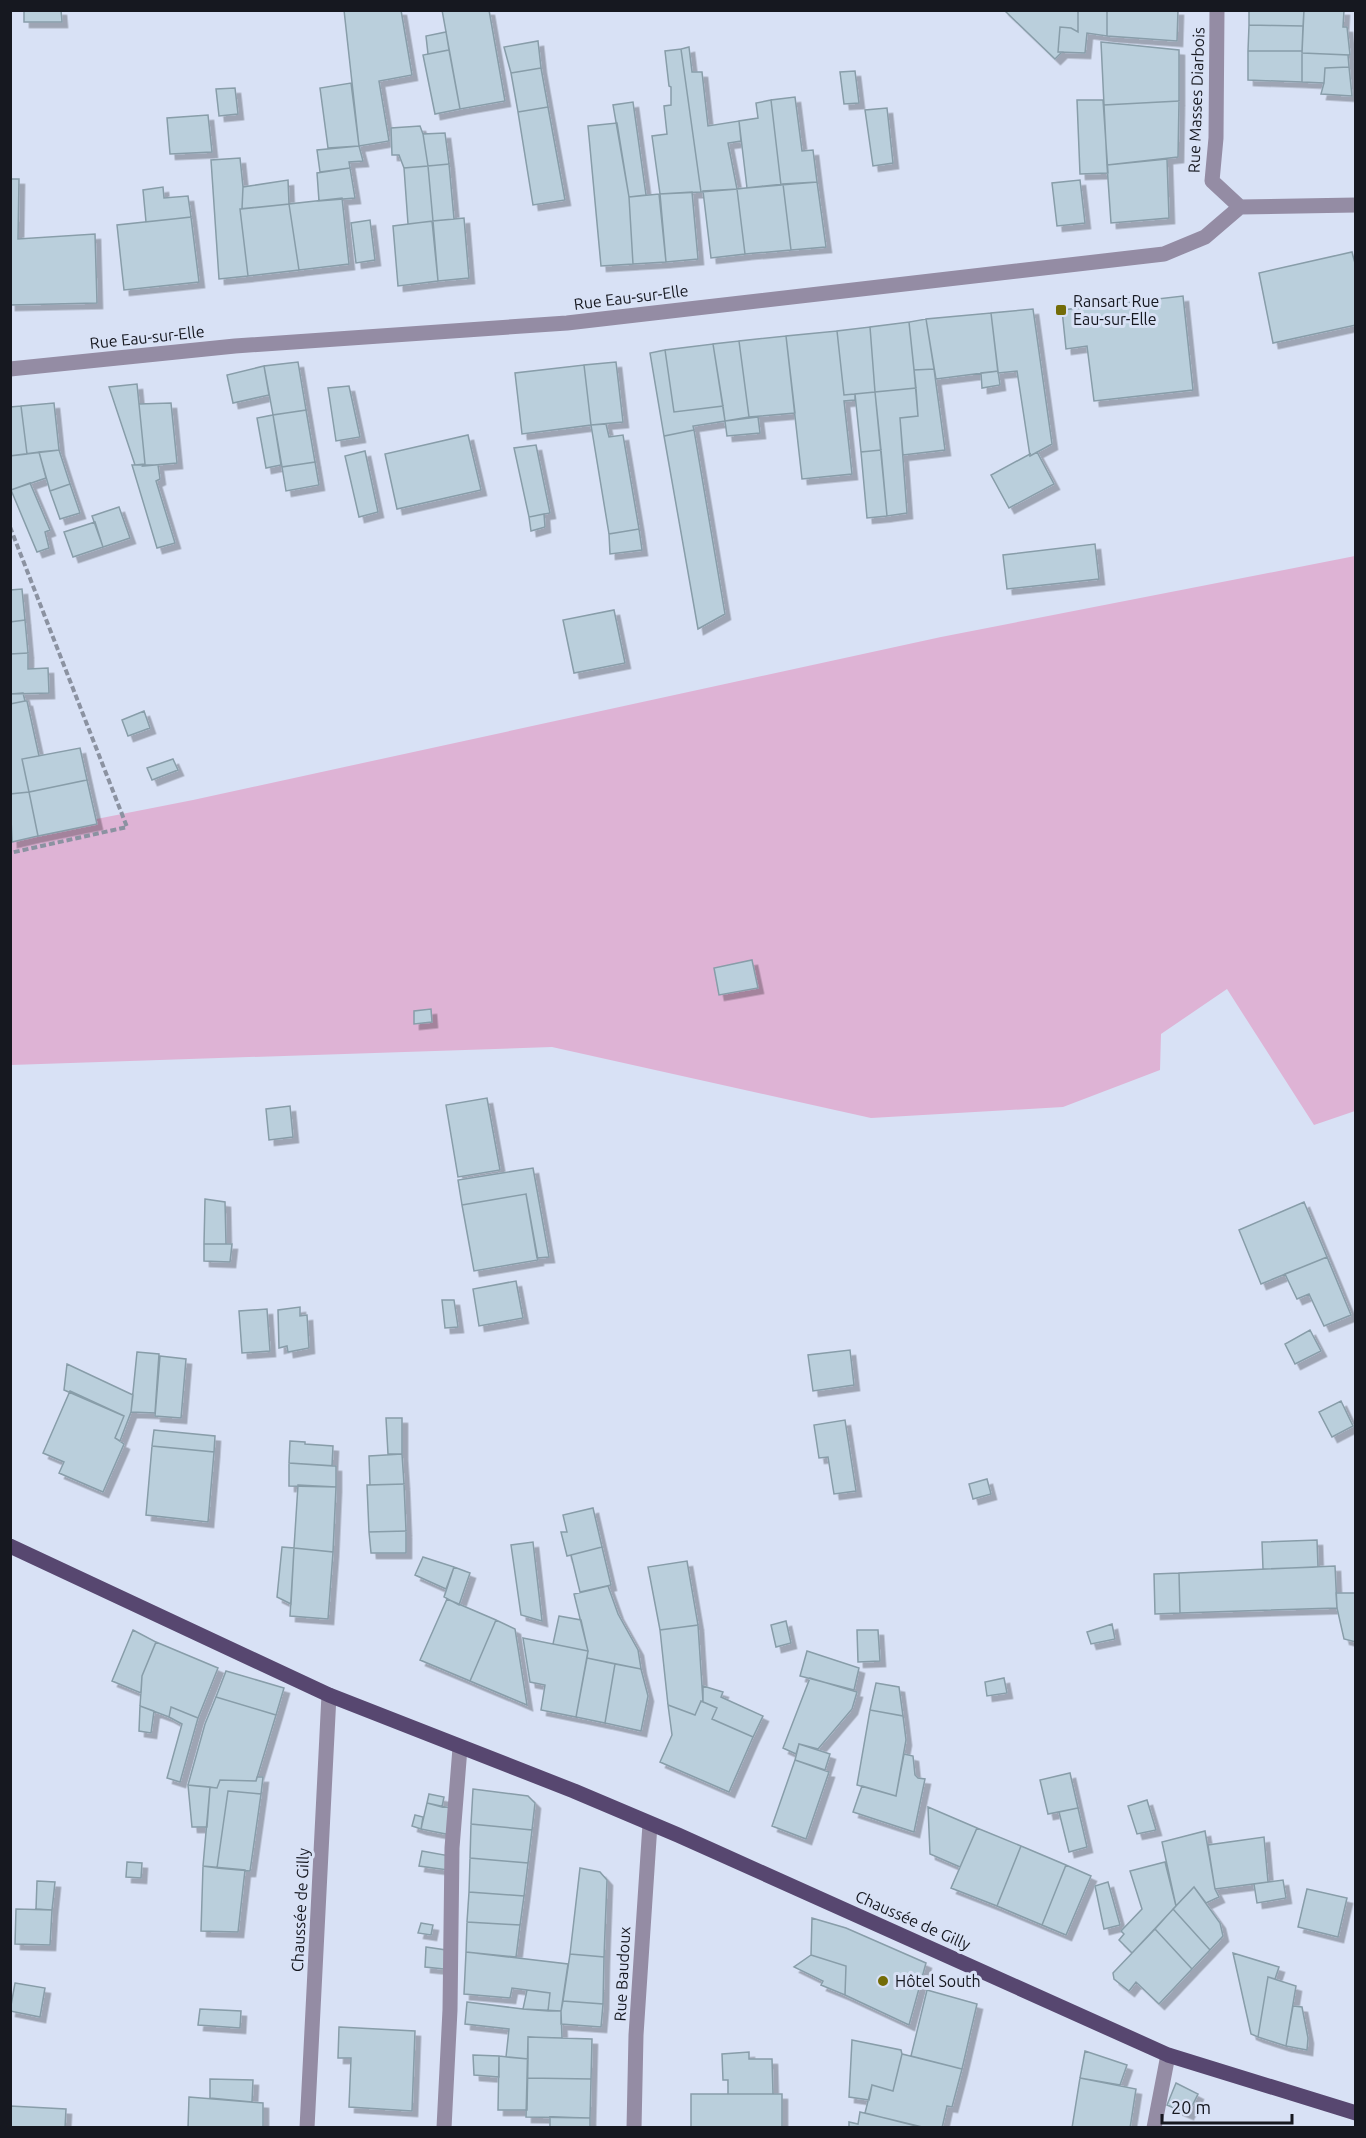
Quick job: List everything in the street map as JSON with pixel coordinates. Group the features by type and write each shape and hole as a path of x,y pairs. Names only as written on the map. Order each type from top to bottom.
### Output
{"main road":[{"name":"Chaussée de Gilly","path":"10,1546 329,1695 574,1791 760,1871 1168,2055 1356,2113"}],"street":[{"name":"Rue Masses Diarbois","path":"1217,10 1216,138 1212,181 1240,207"},
{"path":"1240,207 1356,204"},
{"name":"Rue Eau-sur-Elle","path":"10,369 235,345 567,323 1164,254 1205,237 1240,207"},
{"name":"Chaussée de Gilly","path":"307,2127 329,1695"},
{"path":"444,2127 450,2010 452,1848 460,1748"},
{"name":"Rue Baudoux","path":"634,2127 636,2035 650,1824"},
{"path":"1154,2127 1168,2055"}],"path":[{"path":"10,527 127,827 10,853"}],"shaded area":[{"path":"1355,556 1355,1111 1314,1125 1227,989 1161,1034 1160,1070 1063,1107 871,1118 552,1047 11,1065 10,836 193,800 941,637"}],"building":[{"path":"24,10 61,10 62,22 24,22"},
{"path":"344,10 401,10 412,75 379,81 389,141 359,146"},
{"path":"442,10 489,10 505,101 460,109"},
{"path":"1004,10 1078,10 1078,32 1071,28 1060,27 1058,52 1062,52 1055,59"},
{"path":"1078,10 1107,10 1107,36 1087,33 1085,53 1058,52 1060,27 1071,28 1078,32"},
{"path":"1107,10 1178,10 1177,41 1107,36"},
{"path":"1249,10 1304,10 1303,26 1249,25"},
{"path":"1304,10 1344,10 1343,27 1347,27 1350,55 1302,53"},
{"path":"1249,25 1303,26 1302,51 1248,51"},
{"path":"446,32 449,50 428,54 426,36"},
{"path":"538,41 541,68 511,73 504,47"},
{"path":"1101,42 1179,50 1179,101 1104,105"},
{"path":"689,47 692,72 702,72 708,126 739,121 741,141 728,143 737,189 701,192 681,49"},
{"path":"681,49 701,192 660,194 652,136 667,134 664,106 671,105 671,87 669,86 665,51"},
{"path":"449,50 460,109 435,114 423,55"},
{"path":"1248,51 1302,51 1302,82 1248,80"},
{"path":"1302,53 1348,55 1349,67 1325,68 1324,83 1302,82"},
{"path":"1349,67 1352,96 1321,94 1325,68"},
{"path":"541,68 548,107 518,112 511,73"},
{"path":"855,71 859,103 844,104 840,72"},
{"path":"351,83 359,146 328,148 320,88"},
{"path":"235,88 238,114 219,116 216,89"},
{"path":"795,97 802,151 813,150 817,182 781,185 771,100"},
{"path":"771,100 781,185 747,188 739,121 758,118 756,103"},
{"path":"1077,100 1103,100 1108,173 1080,174"},
{"path":"1179,101 1178,157 1107,165 1104,105"},
{"path":"633,102 646,195 629,197 613,105"},
{"path":"548,107 565,200 533,205 518,112"},
{"path":"887,108 893,163 873,166 865,110"},
{"path":"208,115 212,152 170,154 167,118"},
{"path":"617,123 629,197 633,264 601,266 588,126"},
{"path":"420,126 428,166 404,168 399,155 392,155 391,128"},
{"path":"445,133 449,164 428,166 423,134"},
{"path":"359,146 363,161 349,162 350,168 320,172 317,150"},
{"path":"240,158 243,187 242,209 240,209 248,276 219,279 211,160"},
{"path":"1167,159 1169,218 1111,223 1107,165"},
{"path":"449,164 454,219 433,221 428,166"},
{"path":"428,166 433,221 408,224 404,168"},
{"path":"350,168 355,198 319,201 317,173"},
{"path":"10,179 19,179 18,239 95,234 97,303 10,305"},
{"path":"288,180 289,204 242,209 243,187"},
{"path":"1080,180 1085,223 1057,226 1052,183"},
{"path":"817,182 826,247 791,250 783,184"},
{"path":"783,184 791,250 745,254 737,189"},
{"path":"163,187 164,198 188,196 191,217 146,222 143,190"},
{"path":"737,189 745,254 711,258 703,191"},
{"path":"692,192 698,259 666,262 660,194"},
{"path":"659,194 666,262 633,264 629,197"},
{"path":"342,198 349,264 299,270 289,204"},
{"path":"289,204 299,270 248,276 240,209"},
{"path":"191,217 199,282 124,290 117,225"},
{"path":"464,218 469,278 438,281 433,221"},
{"path":"370,220 375,260 356,263 351,223"},
{"path":"432,221 438,281 398,286 393,226"},
{"path":"1352,252 1356,267 1356,325 1273,343 1259,273"},
{"path":"1183,296 1193,390 1094,401 1087,346 1066,349 1062,310"},
{"path":"1033,309 1052,444 1030,456 1017,371 998,373 991,313"},
{"path":"991,313 998,371 936,379 926,319"},
{"path":"926,319 934,369 914,370 909,322"},
{"path":"909,322 916,388 875,392 870,327"},
{"path":"870,327 875,392 844,395 837,331"},
{"path":"837,331 844,395 855,394 855,400 844,401 852,474 802,479 786,336"},
{"path":"786,336 795,413 749,417 739,341"},
{"path":"739,341 749,417 725,421 713,344"},
{"path":"713,344 723,406 674,412 665,350"},
{"path":"665,350 674,412 723,406 725,421 693,426 694,430 664,436 650,353"},
{"path":"298,362 306,410 273,415 264,366"},
{"path":"616,362 623,422 591,425 584,365"},
{"path":"584,365 591,425 522,434 515,373"},
{"path":"264,366 269,395 233,403 227,375"},
{"path":"934,369 945,450 903,455 900,418 918,416 914,370"},
{"path":"998,371 1000,385 982,388 981,373"},
{"path":"137,384 145,464 135,465 109,387"},
{"path":"349,386 360,437 336,441 328,388"},
{"path":"916,388 918,416 900,418 907,513 887,516 875,392"},
{"path":"875,392 881,450 861,452 855,394"},
{"path":"54,403 59,450 27,454 21,406"},
{"path":"171,403 177,463 143,466 145,464 139,404"},
{"path":"21,406 27,454 10,456 10,407"},
{"path":"306,410 315,462 282,467 273,415"},
{"path":"273,415 281,465 266,468 257,418"},
{"path":"758,417 760,433 727,436 725,421"},
{"path":"606,424 609,437 623,435 639,529 609,534 591,425"},
{"path":"694,430 725,614 698,629 664,436"},
{"path":"468,435 481,490 397,509 385,454"},
{"path":"536,445 550,513 529,517 514,448"},
{"path":"59,450 70,484 50,491 39,452"},
{"path":"881,450 887,516 867,518 861,452"},
{"path":"365,451 378,512 359,517 345,456"},
{"path":"39,452 46,478 11,490 10,456"},
{"path":"1037,452 1054,484 1009,508 991,475"},
{"path":"315,462 319,485 286,491 282,467"},
{"path":"132,465 158,465 160,479 156,481 175,543 157,548"},
{"path":"30,483 50,530 45,532 49,548 37,552 11,490"},
{"path":"70,484 80,513 60,519 50,491"},
{"path":"119,507 130,538 103,547 92,516"},
{"path":"544,514 545,527 531,531 529,517"},
{"path":"95,522 103,547 73,557 64,532"},
{"path":"639,529 642,550 610,554 609,534"},
{"path":"1095,544 1099,579 1007,589 1003,555"},
{"path":"22,589 25,620 10,622 10,590"},
{"path":"614,610 625,663 574,673 563,620"},
{"path":"25,620 28,653 10,654 10,622"},
{"path":"28,653 28,669 48,668 49,693 10,694 10,654"},
{"path":"23,693 25,701 10,704 10,694"},
{"path":"27,701 39,756 22,759 29,792 10,794 10,704"},
{"path":"144,711 150,728 128,736 122,720"},
{"path":"80,748 87,780 29,792 22,759"},
{"path":"173,759 178,770 152,780 147,768"},
{"path":"87,780 97,824 38,836 29,792"},
{"path":"29,792 38,836 12,842 10,794"},
{"path":"752,960 758,988 719,995 714,968"},
{"path":"431,1009 432,1022 414,1024 414,1011"},
{"path":"487,1098 500,1170 458,1177 446,1105"},
{"path":"290,1106 293,1137 269,1140 266,1109"},
{"path":"533,1168 549,1257 537,1258 526,1194 462,1205 458,1180"},
{"path":"526,1194 538,1260 474,1271 462,1205"},
{"path":"205,1199 225,1202 226,1244 204,1244"},
{"path":"1304,1202 1327,1257 1261,1284 1239,1230"},
{"path":"204,1244 232,1244 230,1262 204,1261"},
{"path":"1327,1257 1351,1315 1324,1326 1309,1294 1297,1299 1285,1274"},
{"path":"516,1281 523,1318 479,1326 473,1289"},
{"path":"442,1300 454,1300 458,1327 445,1328"},
{"path":"300,1307 300,1316 307,1315 309,1348 288,1352 287,1346 279,1348 278,1310"},
{"path":"267,1309 270,1351 242,1353 239,1311"},
{"path":"1310,1330 1321,1351 1295,1364 1285,1344"},
{"path":"850,1350 854,1385 813,1391 808,1355"},
{"path":"137,1352 159,1354 155,1413 131,1412"},
{"path":"160,1356 186,1359 181,1418 155,1416"},
{"path":"67,1364 133,1395 131,1412 120,1441 115,1438 124,1416 64,1390"},
{"path":"70,1391 124,1416 115,1438 124,1444 103,1492 59,1473 64,1462 43,1453"},
{"path":"1341,1401 1353,1426 1332,1437 1319,1412"},
{"path":"386,1418 402,1418 402,1454 388,1454"},
{"path":"845,1420 856,1491 834,1494 828,1457 819,1458 814,1425"},
{"path":"154,1430 215,1436 214,1452 152,1446"},
{"path":"290,1441 333,1446 332,1466 289,1463"},
{"path":"152,1446 214,1452 208,1522 146,1515"},
{"path":"402,1454 404,1484 370,1485 369,1456"},
{"path":"289,1463 336,1466 336,1487 289,1486"},
{"path":"987,1479 991,1494 973,1499 969,1484"},
{"path":"404,1484 406,1531 369,1532 367,1485"},
{"path":"298,1485 336,1487 333,1552 294,1548"},
{"path":"593,1508 602,1547 567,1556 561,1532 567,1532 563,1515"},
{"path":"406,1531 406,1553 371,1553 369,1532"},
{"path":"1317,1540 1318,1567 1263,1569 1262,1542"},
{"path":"533,1542 542,1621 521,1615 511,1545"},
{"path":"282,1547 294,1548 291,1604 277,1597"},
{"path":"602,1547 611,1585 580,1592 571,1555"},
{"path":"294,1548 333,1552 328,1619 290,1616"},
{"path":"423,1557 454,1567 446,1589 415,1575"},
{"path":"687,1561 698,1625 660,1630 648,1567"},
{"path":"1335,1566 1337,1608 1180,1613 1179,1573"},
{"path":"454,1567 470,1573 459,1605 444,1597"},
{"path":"1179,1573 1180,1613 1155,1614 1154,1574"},
{"path":"608,1586 618,1614 638,1650 641,1669 587,1658 588,1651 574,1594"},
{"path":"1336,1593 1355,1593 1356,1642 1344,1639"},
{"path":"447,1599 496,1620 470,1681 420,1660"},
{"path":"559,1616 581,1620 588,1651 553,1644"},
{"path":"496,1620 515,1629 527,1705 470,1681"},
{"path":"786,1621 791,1643 776,1647 771,1625"},
{"path":"1112,1624 1115,1639 1091,1644 1087,1632"},
{"path":"698,1625 703,1702 701,1701 695,1715 668,1705 660,1630"},
{"path":"133,1630 156,1642 142,1676 141,1693 112,1681"},
{"path":"857,1630 878,1630 880,1661 858,1662"},
{"path":"523,1638 588,1651 576,1717 541,1710 545,1685 530,1682"},
{"path":"156,1642 218,1668 198,1718 171,1707 169,1717 140,1706 142,1676"},
{"path":"807,1651 859,1668 854,1690 800,1676"},
{"path":"587,1658 615,1664 605,1723 576,1717"},
{"path":"615,1664 641,1669 648,1696 641,1731 605,1723"},
{"path":"226,1671 284,1688 276,1715 216,1697"},
{"path":"810,1678 857,1692 852,1709 818,1749 799,1744 796,1754 783,1748"},
{"path":"1004,1678 1007,1693 987,1696 985,1682"},
{"path":"876,1683 899,1687 903,1716 870,1710"},
{"path":"703,1686 723,1692 721,1697 763,1716 753,1737 712,1719 717,1708 703,1702"},
{"path":"216,1697 276,1715 256,1781 220,1780 217,1788 188,1785 205,1724"},
{"path":"701,1701 717,1708 712,1719 753,1737 729,1792 660,1762 672,1735 668,1705 695,1715"},
{"path":"140,1706 154,1711 151,1733 139,1731"},
{"path":"171,1707 198,1718 180,1782 167,1778 182,1724 169,1717"},
{"path":"870,1710 903,1716 906,1740 896,1796 857,1785"},
{"path":"799,1744 830,1754 825,1770 795,1760"},
{"path":"904,1754 913,1756 915,1775 925,1779 914,1832 853,1812 862,1786 896,1796"},
{"path":"795,1760 829,1772 806,1839 772,1826"},
{"path":"1070,1773 1078,1808 1048,1814 1040,1780"},
{"path":"257,1777 263,1777 261,1794 228,1791 217,1868 203,1866 210,1787 217,1788 220,1780 256,1781"},
{"path":"188,1785 210,1787 207,1827 192,1827"},
{"path":"473,1789 528,1796 535,1803 532,1830 471,1824"},
{"path":"228,1791 261,1794 250,1871 217,1868"},
{"path":"429,1794 444,1797 442,1807 427,1803"},
{"path":"1147,1800 1156,1830 1137,1834 1128,1806"},
{"path":"427,1803 455,1809 451,1835 421,1829"},
{"path":"928,1807 977,1828 960,1867 930,1854"},
{"path":"1078,1808 1087,1847 1069,1852 1059,1812"},
{"path":"415,1815 423,1817 421,1829 412,1826"},
{"path":"471,1824 532,1830 528,1863 470,1858"},
{"path":"977,1828 1021,1846 997,1906 951,1888"},
{"path":"1205,1831 1215,1889 1219,1897 1206,1903 1194,1887 1176,1906 1162,1842"},
{"path":"1264,1837 1268,1882 1215,1889 1208,1845"},
{"path":"1021,1846 1066,1865 1042,1925 997,1906"},
{"path":"422,1851 450,1856 448,1870 419,1866"},
{"path":"470,1858 528,1863 524,1896 469,1892"},
{"path":"127,1862 142,1863 141,1878 126,1877"},
{"path":"1165,1862 1176,1906 1132,1953 1119,1940 1124,1934 1121,1931 1142,1909 1130,1871"},
{"path":"1066,1865 1091,1876 1066,1935 1042,1925"},
{"path":"203,1866 245,1870 238,1932 201,1931"},
{"path":"580,1868 600,1872 607,1880 604,1957 570,1954"},
{"path":"1283,1880 1286,1898 1257,1903 1254,1884"},
{"path":"37,1881 55,1882 52,1910 36,1909"},
{"path":"1108,1882 1120,1925 1104,1929 1095,1886"},
{"path":"1194,1887 1220,1923 1223,1936 1210,1950 1173,1909"},
{"path":"1307,1889 1347,1898 1338,1937 1298,1927"},
{"path":"469,1892 524,1896 520,1925 467,1922"},
{"path":"16,1909 52,1910 50,1945 15,1944"},
{"path":"1173,1909 1210,1950 1192,1969 1155,1929"},
{"name":"Hôtel South","path":"812,1918 846,1928 926,1963 909,2025 845,1995 846,1966 811,1955"},
{"path":"467,1922 520,1925 516,1957 466,1952"},
{"path":"421,1923 433,1925 431,1935 418,1933"},
{"path":"1155,1929 1192,1969 1159,2004 1136,1982 1129,1991 1114,1979 1113,1973"},
{"path":"426,1947 446,1950 444,1969 425,1967"},
{"path":"466,1952 568,1964 561,2011 548,2011 550,1993 512,1988 510,1998 464,1994"},
{"path":"1233,1953 1279,1967 1275,1979 1268,1977 1258,2037 1251,2034"},
{"path":"570,1954 604,1957 603,2004 563,2001"},
{"path":"811,1955 846,1966 845,1995 821,1985 823,1981 794,1967"},
{"path":"1268,1977 1296,1986 1286,2046 1258,2037"},
{"path":"15,1983 45,1988 40,2017 10,2011"},
{"path":"527,1990 550,1993 548,2011 523,2009"},
{"path":"927,1990 977,2004 962,2069 911,2056"},
{"path":"563,2001 603,2004 601,2027 561,2024"},
{"path":"467,2002 561,2011 562,2038 528,2037 528,2059 506,2057 509,2029 465,2024"},
{"path":"1293,2006 1302,2007 1308,2038 1307,2050 1286,2046"},
{"path":"200,2009 241,2011 240,2028 198,2025"},
{"path":"339,2027 415,2031 412,2111 349,2107 351,2058 338,2058"},
{"path":"528,2037 592,2039 591,2079 527,2078"},
{"path":"852,2040 901,2050 893,2091 872,2085 869,2100 849,2097"},
{"path":"1085,2051 1127,2065 1120,2085 1080,2078"},
{"path":"749,2052 749,2059 772,2059 773,2094 728,2094 728,2080 723,2080 722,2054"},
{"path":"902,2054 962,2069 952,2107 947,2106 942,2128 924,2128 865,2113 872,2085 893,2091"},
{"path":"473,2055 499,2056 499,2077 474,2075"},
{"path":"499,2056 528,2059 527,2110 498,2110"},
{"path":"527,2078 591,2079 590,2118 526,2117"},
{"path":"1080,2078 1136,2089 1130,2128 1072,2128"},
{"path":"210,2079 253,2080 252,2102 210,2098"},
{"path":"1176,2083 1198,2094 1188,2114 1167,2105"},
{"path":"691,2094 782,2094 782,2128 691,2128"},
{"path":"189,2097 263,2103 263,2128 188,2128"},
{"path":"10,2106 66,2109 65,2128 10,2128"},
{"path":"860,2112 922,2127 849,2128 849,2122 858,2124"},
{"path":"550,2117 590,2118 590,2128 550,2128"}],"place":[{"name":"Ransart Rue Eau-sur-Elle","path":"1061,310"},
{"name":"Hôtel South","path":"883,1981"}]}
